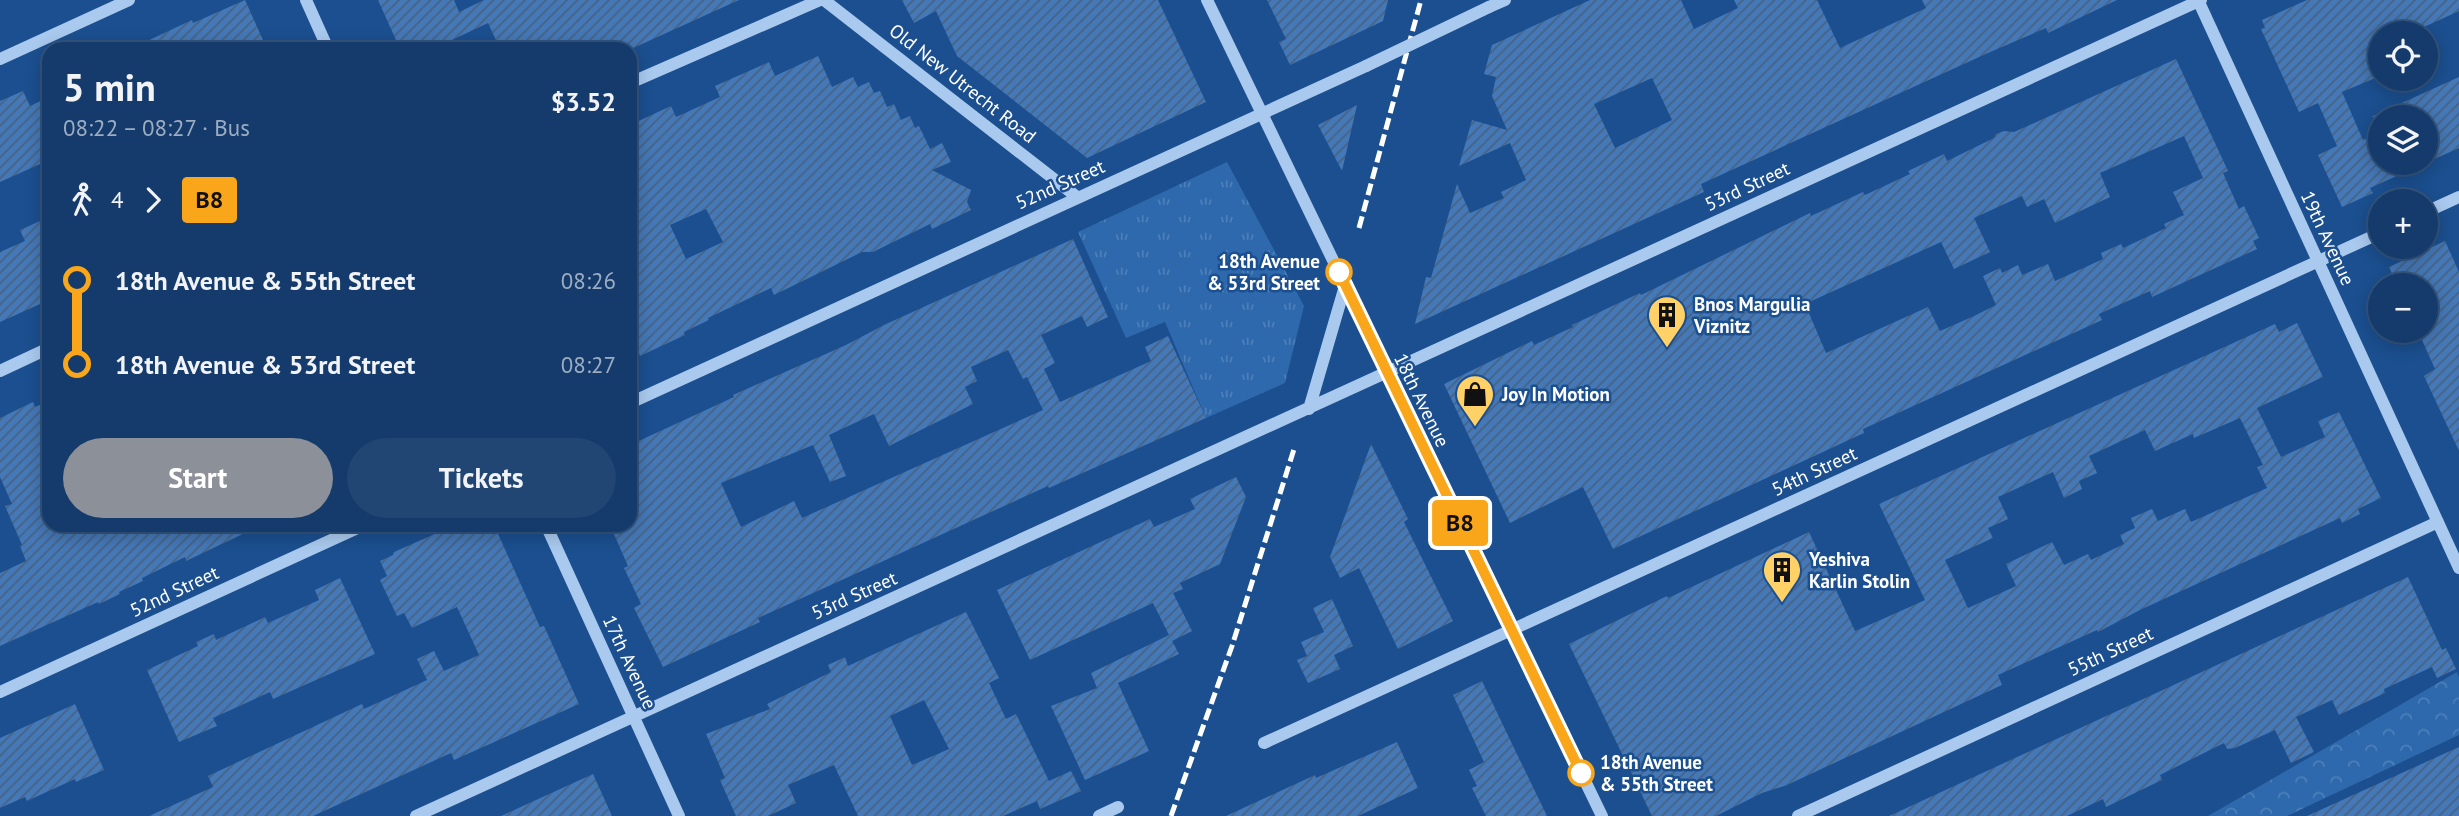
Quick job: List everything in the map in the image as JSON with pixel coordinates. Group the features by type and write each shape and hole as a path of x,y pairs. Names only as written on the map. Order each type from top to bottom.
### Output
{"street":[{"path":"0,59 129,0"},
{"path":"306,0 325,42"},
{"path":"637,80 822,0"},
{"name":"Old New Utrecht Road","path":"822,0 1077,197"},
{"name":"18th Avenue","path":"1207,0 1602,816"},
{"name":"52nd Street","path":"637,400 1263,114 1505,0"},
{"name":"19th Avenue","path":"2199,1 2459,568"},
{"name":"53rd Street","path":"416,816 2199,1"},
{"path":"2438,207 2459,197"},
{"name":"54th Street","path":"1264,743 2368,239"},
{"path":"1309,409 1345,286"},
{"path":"0,370 42,351"},
{"name":"55th Street","path":"1798,816 2438,522"},
{"name":"52nd Street","path":"0,692 349,532"},
{"name":"17th Avenue","path":"549,532 679,816"},
{"path":"1098,816 1118,807"}],"green space":[{"path":"1227,162 1304,306 1285,383 1206,418 1165,322 1126,338 1078,232"},
{"path":"2457,672 2459,735 2287,816 2208,816"}],"building":[{"path":"245,0 264,42 145,42 192,20 193,23"},
{"path":"378,0 454,0 459,12 484,0 739,0 637,46 637,42 497,42 488,23 452,40 453,42 397,42"},
{"path":"902,0 1158,0 1206,102 1087,158 957,56 936,11 914,23"},
{"path":"1267,0 1388,0 1383,21 1290,65 1279,42 1286,39"},
{"path":"1590,0 1681,0 1694,29 1738,8 1734,0 1817,0 1840,48 1926,8 1922,0 2117,0 2048,33 2046,28 1988,53 1701,184 1704,192 1415,324 1426,277 1431,278 1457,184 1470,213 1504,198 1501,192 1526,180 1510,143 1459,166 1472,120 1507,130 1492,96 1496,77 1484,74 1492,45","holes":["1652,78 1672,120 1615,148 1594,104"]},
{"path":"2307,0 2459,0 2459,11 2437,21 2368,21 2368,81 2342,92 2363,140 2368,138 2368,175 2399,175 2368,189 2368,195 2342,207 2318,155 2337,146 2318,103 2299,112 2261,29 2265,28 2262,20"},
{"path":"818,56 832,87 853,77 858,87 869,82 874,93 880,91 887,107 894,104 901,120 910,116 915,128 919,126 930,149 942,143 951,162 932,170 971,190 967,202 971,210 932,229 930,224 873,252 862,252 774,295 771,288 708,318 709,320 684,332 685,335 640,356 637,354 637,122 671,106 676,117 720,97 715,86 769,62 775,76","holes":["706,209 723,242 686,259 670,225"]},
{"path":"2176,59 2228,171 2223,173 2239,209 2244,206 2259,238 2253,241 2257,249 2152,297 2150,291 2099,314 2102,320 1863,429 1864,433 1613,549 1583,487 1510,523 1444,384 1532,341 1534,345 1573,327 1572,325 1640,293 1641,295 1810,213 1811,216 1863,192 1865,195 1944,154 1947,161 1994,138 1996,134 2014,132","holes":["2184,136 2203,178 2173,192 2184,215 2164,224 2166,228 2123,248 2121,244 2101,253 2103,259 2055,281 2048,264 2022,275 2018,265 2002,273 2000,268 1983,276 1996,305 1940,331 1928,307 1826,353 1805,304 1941,242 1954,269 1990,252 1974,218 2022,196 2027,207 2044,199 2055,223 2110,197 2100,173"]},
{"path":"2459,77 2459,148 2438,158 2438,105 2397,105 2428,91 2438,91 2438,87"},
{"path":"23,91 30,106 42,100 42,163 0,182 0,101"},
{"path":"1357,105 1342,171 1318,125"},
{"path":"42,220 42,303 0,322 0,252 25,241 20,230"},
{"path":"1073,239 1108,317 1087,327 1082,316 1041,335 1055,363 1044,369 1060,402 1151,361 1145,347 1168,336 1206,418 1049,488 1048,486 758,618 760,622 663,667 634,608 641,604 624,568 628,566 613,532 637,532 637,442 734,397 733,395","holes":["1008,350 1023,379 1027,377 1043,410 802,518 794,501 741,527 721,483 813,445 830,482 846,476 829,435 874,414 889,446 973,404 965,387 977,381 971,367"]},
{"path":"2445,241 2459,272 2459,451 2424,376 2435,369 2423,343 2438,343 2438,273 2392,273 2389,267 2406,259 2438,259 2438,244"},
{"path":"2297,323 2323,377 2257,408 2281,457 2325,437 2318,421 2339,412 2381,498 2358,509 2360,514 2342,523 2340,518 2098,632 2097,630 1998,675 2002,685 1716,816 1652,816 1569,644 1809,532 1855,631 1885,618 1925,600 1879,504 2275,324 2279,332","holes":["2240,418 2263,465 2257,467 2267,488 2191,522 2185,509 2158,521 2152,509 2131,518 2135,528 2120,535 2124,544 2091,560 2088,554 2064,565 2052,542 2006,564 2016,586 1968,608 1945,560 1993,538 1988,528 2008,519 1998,497 2053,472 2064,498 2082,489 2079,481 2097,473 2089,456 2145,430 2155,451"]},
{"path":"33,402 35,407 42,404 42,532 247,532 186,561 185,557 142,578 143,581 119,592 120,594 0,646 0,573 26,561 5,506 12,504 0,477 0,418"},
{"path":"1371,444 1408,519 1404,522 1453,621 1398,649 1359,568 1340,578 1330,557"},
{"path":"1236,477 1246,497 1220,564 1180,583 1183,589 1173,593 1192,631 1172,641 1153,603 1030,660 997,590 1150,519 1154,527 1195,509 1190,499"},
{"path":"439,532 497,532 540,627 544,626 579,704 454,760 451,753 313,816 149,816 213,787 208,776 362,704 364,709 427,680 417,659 434,651 444,671 479,655 457,607 412,628 404,613 397,616 380,580 387,576 380,561"},
{"path":"2408,577 2442,650 2446,648 2456,669 2437,678 2432,667 2384,689 2385,693 2339,715 2332,700 2296,717 2314,752 2291,763 2275,730 2235,748 2227,749 2224,743 2160,775 2162,780 2106,807 2103,799 2067,816 1889,816"},
{"path":"340,578 375,654 273,699 270,692 213,718 217,726 179,742 147,670 198,646 196,642 214,634 216,640 265,617 268,623 319,600 315,590"},
{"path":"1332,599 1353,646 1334,655 1340,669 1308,683 1297,660 1307,656 1301,642 1324,632 1313,608"},
{"path":"966,612 999,678 989,683 1006,719 1016,714 1049,781 1071,771 1081,791 1040,809 1037,801 1003,816 858,816 834,765 788,785 796,803 768,816 736,816 720,780 725,778 706,734 770,709 767,704 831,672 828,665 845,657 848,666","holes":["924,700 949,749 912,765 890,716"]},
{"path":"1169,635 1179,654 1118,683 1149,751 1085,780 1051,706 1097,688 1091,673"},
{"path":"1482,681 1547,816 1486,816 1472,788 1477,786 1469,770 1484,762 1453,695"},
{"path":"75,704 104,770 76,782 75,779 27,801 25,797 0,808 0,738"},
{"path":"1397,742 1418,788 1358,816 1226,816 1315,775 1316,778"},
{"path":"2459,747 2459,816 2307,816"},
{"path":"593,774 612,816 501,816"}],"railway":[{"path":"1359,228 1421,0"},
{"path":"1171,816 1232,646 1295,446"}],"bus line":[{"name":"B8","path":"1339,272 1581,773"}],"place":[{"name":"18th Avenue & 53rd Street","path":"1339,272"},
{"name":"Bnos Margulia Viznitz","path":"1667,349"},
{"name":"Joy In Motion","path":"1475,428"},
{"name":"Yeshiva Karlin Stolin","path":"1782,604"},
{"name":"18th Avenue & 55th Street","path":"1581,773"}]}
